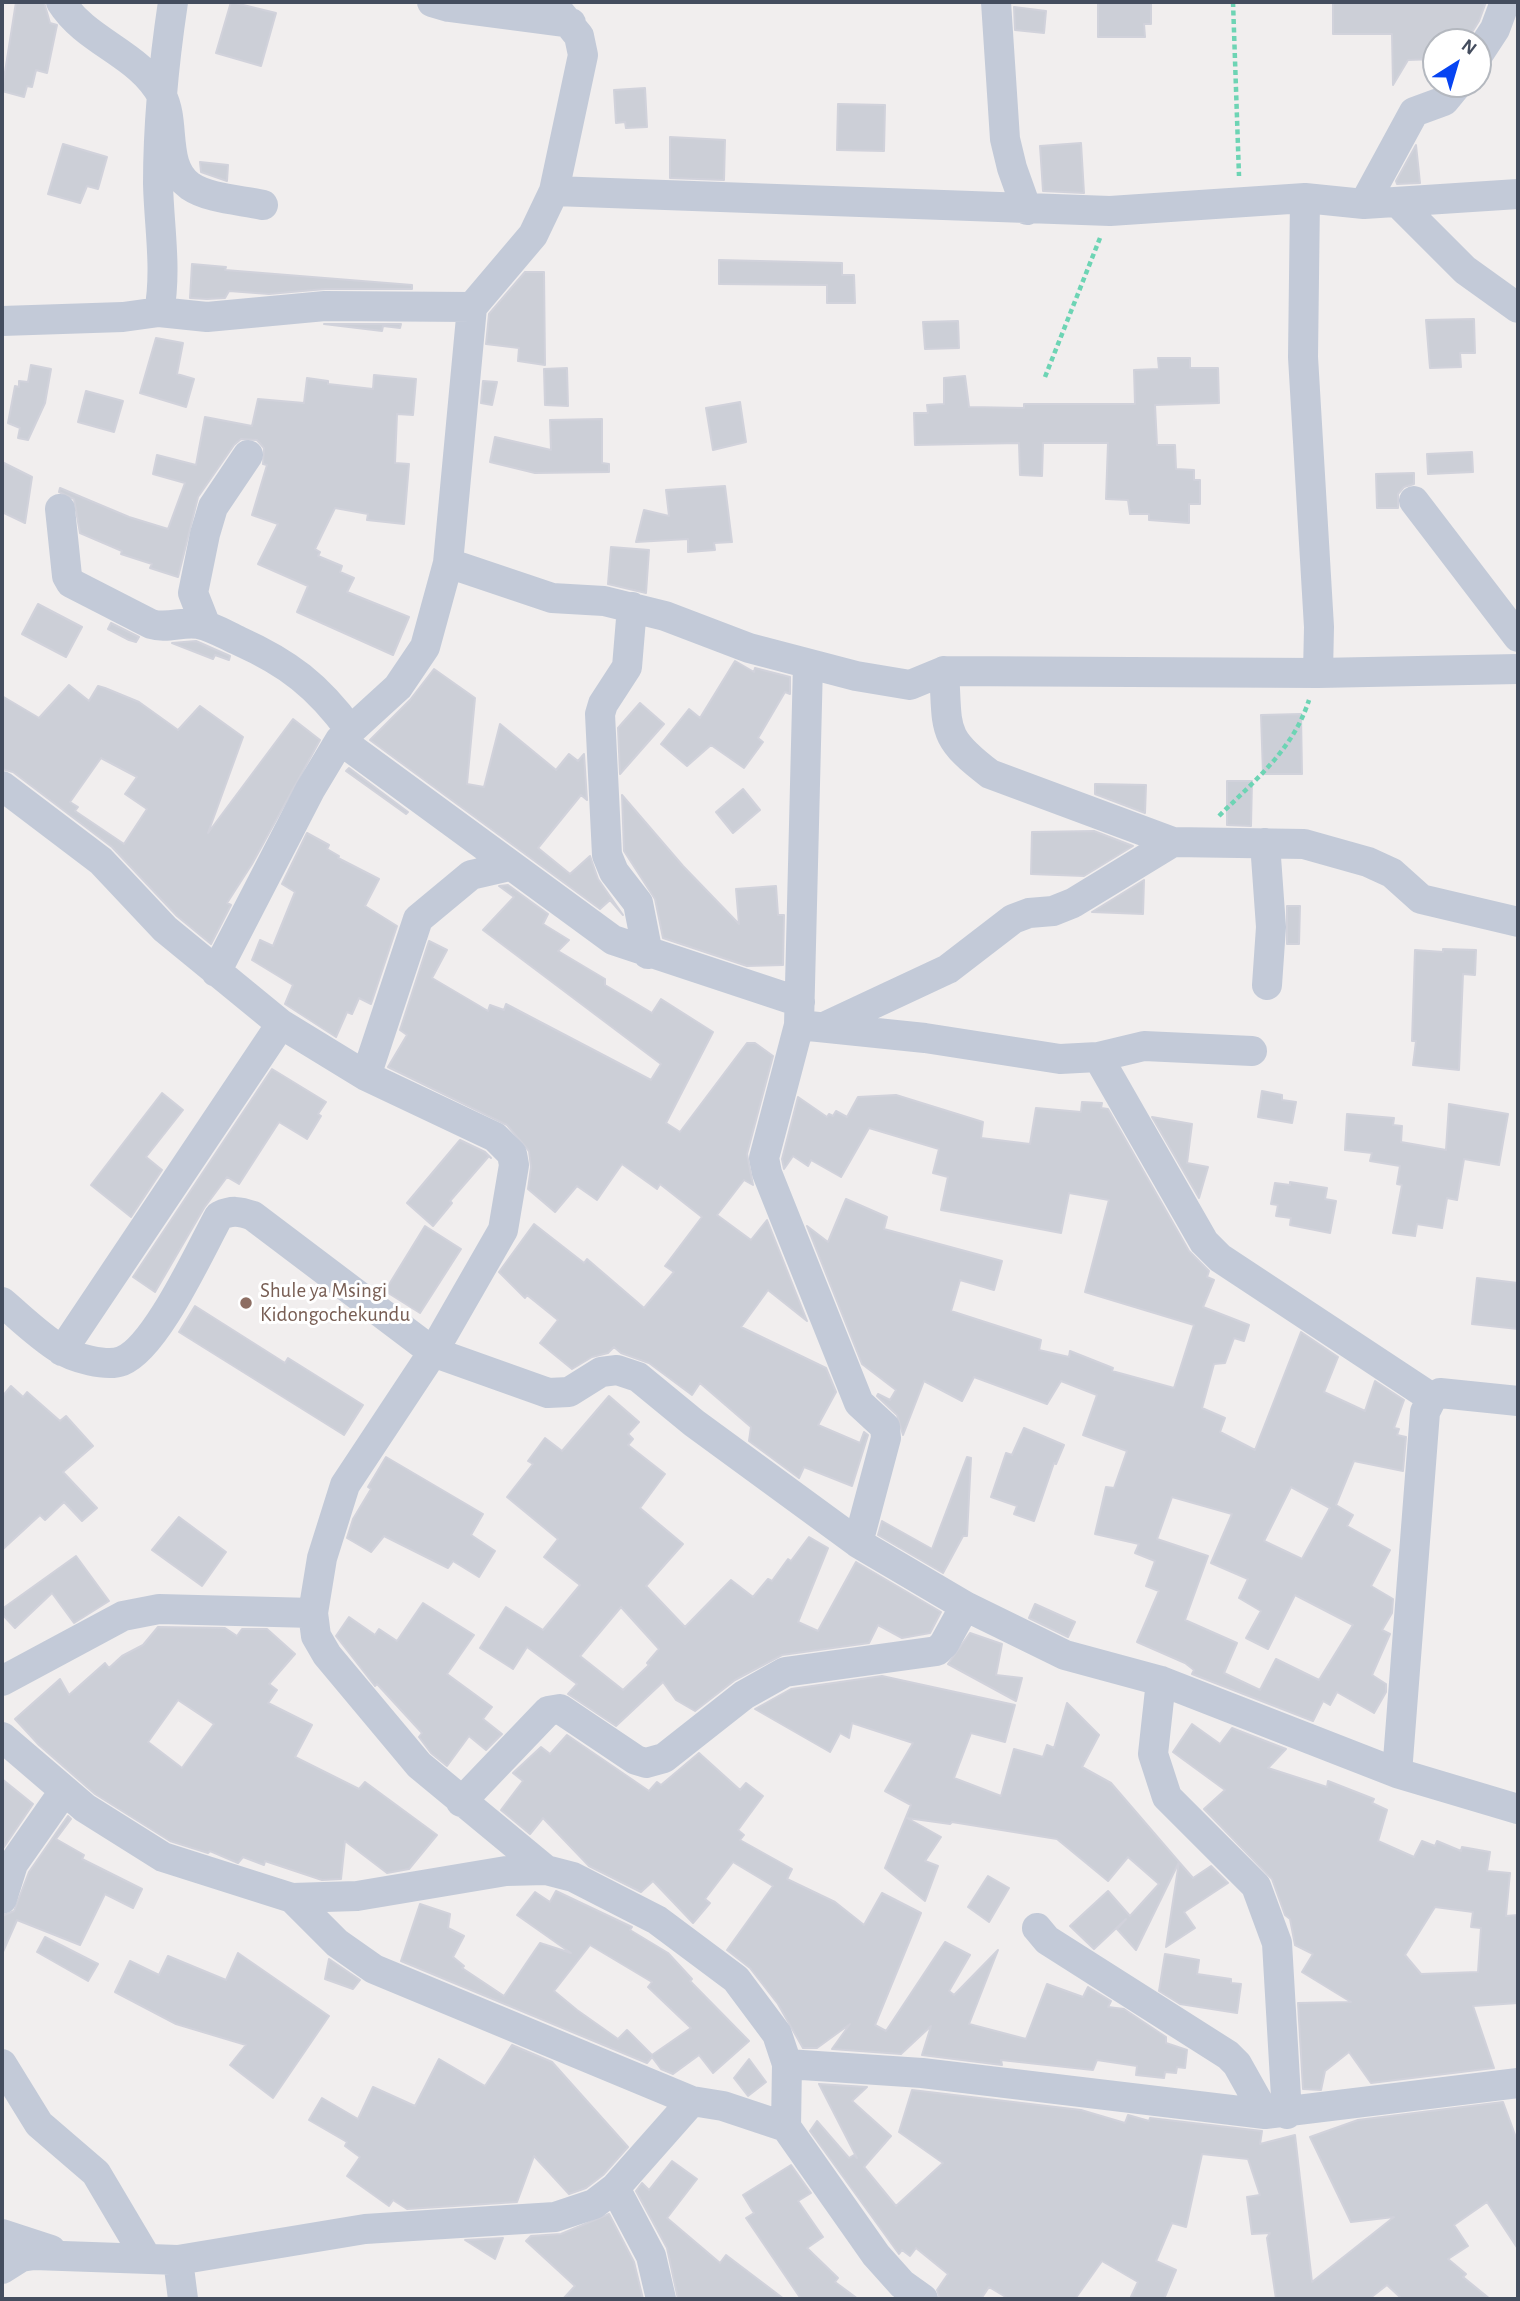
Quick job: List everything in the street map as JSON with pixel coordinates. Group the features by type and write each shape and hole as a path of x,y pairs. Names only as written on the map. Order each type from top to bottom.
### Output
{"street":[{"path":"61,2 74,20 93,37 143,69 162,97 174,161 183,179 191,187 205,192 263,205"},
{"path":"159,312 163,279 158,181 162,97 173,2"},
{"path":"216,972 310,790 345,735 398,687 417,663 425,647 448,563 472,307 511,265 533,235 554,191 583,55 582,44 561,12 449,7 432,2"},
{"path":"996,2 1006,146 1027,210"},
{"path":"1492,34 1505,2"},
{"path":"1364,204 1411,116 1418,110 1446,98"},
{"path":"554,191 1110,211 1305,198 1364,204 1518,194"},
{"path":"1305,198 1303,357 1319,627 1318,673"},
{"path":"1398,203 1465,270 1518,308"},
{"path":"163,279 196,312 207,317"},
{"path":"2,321 123,317 159,312 207,317 326,306 472,307"},
{"path":"206,626 193,593 205,534 214,507 248,455"},
{"path":"1414,501 1518,637"},
{"path":"60,509 67,576 75,587 151,624 163,626 184,622 206,626 270,655 294,670 326,697 345,735 510,866 599,932 807,1018 1060,1059 1098,1057 1144,1046 1252,1051"},
{"path":"448,563 552,598 604,601 632,607 665,616 749,648 808,664 910,685 944,671 1318,673 1518,669"},
{"path":"632,607 627,667 603,704 600,714 607,855 614,872 638,903 648,954"},
{"path":"808,664 807,1018 764,1158 766,1173 859,1403 885,1427 886,1437 858,1543"},
{"path":"944,671 948,732 970,758 990,774 1183,841 1304,844 1368,862 1392,873 1421,899 1518,922"},
{"path":"2,786 101,861 165,929 282,1024 366,1076 472,1124 506,1145 512,1154 514,1165 503,1230 433,1352 345,1485 322,1558 313,1613 316,1636 327,1655 419,1765 546,1870"},
{"path":"807,1018 948,969 1013,919 1029,913 1053,911 1073,903 1183,841"},
{"path":"1265,843 1271,927 1267,985"},
{"path":"366,1076 418,919 471,875 510,866"},
{"path":"62,1351 282,1024"},
{"path":"1098,1057 1204,1242 1231,1265 1432,1398"},
{"path":"2,1302 62,1351 101,1362 121,1362 140,1349 159,1325 219,1216 231,1211 253,1216 433,1352 548,1393 569,1392 601,1372 617,1370 638,1377 694,1423 858,1543 965,1606 1066,1655 1161,1681 1397,1773 1518,1809"},
{"path":"1397,1773 1425,1412 1432,1398 1440,1393 1518,1401"},
{"path":"461,1802 548,1711 559,1709 636,1760 653,1762 664,1758 744,1695 785,1672 937,1651 944,1644 965,1606"},
{"path":"2,1681 123,1616 140,1612 159,1609 313,1613"},
{"path":"1161,1681 1153,1754 1167,1797 1256,1886 1277,1943 1276,2114"},
{"path":"2,1737 64,1791 125,1836 163,1857 292,1898 357,1896 506,1871 546,1870 573,1877 657,1920 736,1979 778,2035 787,2064 786,2127 876,2255 902,2284 923,2299"},
{"path":"2,1899 7,1867 64,1791"},
{"path":"292,1898 337,1943 374,1969 692,2101 723,2106 786,2127"},
{"path":"1037,1928 1047,1940 1228,2055 1276,2114"},
{"path":"2,2064 34,2119 96,2173 147,2259"},
{"path":"787,2064 922,2073 1276,2114 1518,2084"},
{"path":"2,2269 21,2257 178,2260 365,2229 555,2217 594,2204 615,2188 692,2101"},
{"path":"615,2188 651,2256 661,2299"},
{"path":"2,2234 70,2256"},
{"path":"178,2260 183,2299"}],"path":[{"path":"1233,2 1240,204"},
{"path":"1045,377 1110,211"},
{"path":"1183,841 1283,753 1303,719 1318,673"}],"building":[{"path":"16,2 44,2 50,23 57,25 47,73 36,70 32,87 27,86 24,97 2,91"},
{"path":"231,2 276,13 261,66 216,53"},
{"path":"1098,2 1151,2 1151,24 1144,24 1145,37 1098,37"},
{"path":"1333,2 1486,2 1475,28 1422,28 1422,60 1408,60 1393,85 1392,34 1333,34"},
{"path":"1014,7 1046,11 1044,33 1015,30"},
{"path":"645,88 647,127 626,128 625,122 616,123 614,90"},
{"path":"838,104 885,105 884,151 837,150"},
{"path":"670,137 725,140 724,180 670,178"},
{"path":"1081,143 1084,193 1043,191 1040,146"},
{"path":"63,144 107,157 98,189 87,186 80,203 48,194"},
{"path":"1416,145 1420,183 1397,184 1396,181"},
{"path":"200,162 228,165 227,181 201,172"},
{"path":"719,260 842,263 842,275 854,275 855,303 827,303 827,285 719,284"},
{"path":"192,264 226,267 225,270 412,285 412,289 325,289 269,294 229,291 225,298 190,298"},
{"path":"525,272 544,272 545,365 518,361 519,348 486,344 489,314"},
{"path":"1474,319 1475,353 1460,353 1461,367 1430,368 1426,320"},
{"path":"958,321 959,348 925,349 923,322"},
{"path":"324,324 401,324 400,328 383,326 382,331"},
{"path":"156,338 183,343 177,374 194,379 186,407 140,393"},
{"path":"1158,358 1190,358 1190,368 1218,368 1219,403 1155,405 1157,445 1175,445 1176,469 1194,470 1194,480 1200,480 1200,504 1189,504 1189,523 1149,520 1149,514 1130,514 1128,500 1106,499 1108,443 1043,443 1042,476 1020,475 1019,443 915,445 914,413 928,413 927,405 944,404 944,378 965,376 969,407 1135,404 1134,370 1159,369"},
{"path":"31,365 51,369 45,403 28,440 18,438 20,428 8,423 15,386 19,387 19,381 28,382"},
{"path":"567,368 568,406 545,405 544,369"},
{"path":"374,375 416,379 413,415 397,414 395,463 409,464 404,524 367,520 368,514 335,508 315,549 320,552 318,556 342,566 340,572 354,578 347,592 409,617 393,655 297,612 308,586 258,564 278,524 252,515 267,465 263,464 264,448 257,440 241,439 234,445 198,497 178,577 150,568 152,564 121,554 122,551 80,533 74,499 59,492 60,488 129,517 168,529 185,483 153,474 157,455 196,465 205,417 252,426 258,399 304,403 307,378 328,381 328,384 373,389"},
{"path":"483,381 497,382 492,405 481,403"},
{"path":"86,391 123,401 114,432 78,422"},
{"path":"740,402 746,442 713,450 706,408"},
{"path":"602,419 602,463 609,464 609,472 535,473 490,462 495,437 551,450 550,420"},
{"path":"1472,452 1473,472 1428,474 1427,454"},
{"path":"2,462 32,477 25,523 2,512"},
{"path":"1414,473 1414,484 1404,487 1398,494 1398,508 1377,508 1376,474"},
{"path":"725,486 732,542 714,543 715,550 688,552 688,539 636,542 644,510 669,516 666,490"},
{"path":"611,547 649,550 646,593 608,584"},
{"path":"38,604 82,627 66,657 22,634"},
{"path":"111,623 139,637 136,642 108,629"},
{"path":"196,641 230,656 229,660 215,655 213,659 172,643"},
{"path":"735,661 754,672 755,668 790,677 790,694 785,692 758,738 763,742 744,768 711,745 687,766 661,744 689,709 700,718"},
{"path":"434,669 475,698 467,784 484,787 500,724 556,770 569,754 578,761 584,754 587,800 581,795 538,848 570,874 590,856 598,879 623,915 610,900 600,909 370,740 410,700"},
{"path":"69,685 89,701 98,686 139,702 178,730 200,706 243,737 208,833 293,719 320,740 252,864 227,903 231,905 211,944 177,916 112,847 13,772 2,769 2,696 39,718","holes":["101,758 137,777 125,794 147,809 124,844 75,811 78,807 70,802"]},
{"path":"640,703 664,724 620,774 618,728"},
{"path":"1301,714 1302,774 1263,774 1261,715"},
{"path":"349,768 408,812 406,814 346,771"},
{"path":"1227,781 1252,781 1251,826 1227,825"},
{"path":"1095,784 1146,785 1145,813 1095,794"},
{"path":"743,789 760,810 733,833 716,812"},
{"path":"622,795 683,866 739,924 736,889 776,886 778,915 784,915 783,965 747,966 663,938 655,899 624,851"},
{"path":"1094,831 1133,846 1084,876 1031,874 1032,832"},
{"path":"307,833 329,845 327,849 339,856 338,858 379,879 365,906 397,926 371,1004 359,998 352,1014 347,1012 336,1037 285,1004 293,985 252,960 260,940 273,946 295,892 282,884"},
{"path":"1144,880 1143,914 1092,912"},
{"path":"508,885 548,914 543,924 569,940 558,951 605,979 605,985 652,1013 661,999 713,1032 666,1123 680,1132 747,1043 755,1043 773,1056 747,1154 753,1185 744,1180 717,1215 751,1240 767,1220 807,1321 768,1290 741,1327 826,1368 836,1392 818,1425 860,1443 864,1432 868,1435 852,1486 804,1467 799,1478 749,1441 751,1427 700,1383 692,1395 649,1363 621,1353 614,1347 608,1353 592,1357 572,1369 540,1343 558,1320 527,1295 525,1298 499,1272 534,1224 584,1263 587,1259 644,1308 674,1272 665,1266 702,1217 660,1184 657,1189 622,1164 597,1200 577,1186 555,1212 528,1189 531,1167 529,1151 507,1125 388,1067 407,1035 400,1030 429,941 447,950 432,978 488,1011 490,1005 504,1010 506,1004 651,1080 661,1064 483,930 514,897 499,886"},
{"path":"1287,906 1300,906 1299,944 1287,944"},
{"path":"1443,949 1476,950 1475,975 1463,974 1459,1070 1413,1065 1416,1041 1412,1041 1415,950 1443,952"},
{"path":"272,1069 326,1102 318,1114 321,1116 307,1139 279,1122 239,1184 227,1177 204,1208 155,1292 133,1277"},
{"path":"1262,1091 1282,1095 1282,1100 1296,1102 1292,1123 1258,1117"},
{"path":"162,1093 183,1110 146,1157 162,1170 131,1217 91,1185"},
{"path":"896,1095 983,1122 981,1138 1030,1144 1036,1108 1081,1112 1082,1102 1102,1103 1101,1108 1108,1109 1189,1251 1209,1271 1207,1277 1214,1280 1203,1307 1249,1325 1244,1341 1234,1338 1225,1363 1214,1364 1202,1408 1225,1418 1220,1432 1255,1450 1301,1332 1338,1357 1324,1392 1365,1411 1375,1381 1404,1400 1394,1428 1399,1429 1397,1435 1406,1437 1403,1471 1354,1461 1336,1505 1353,1515 1347,1526 1390,1550 1371,1586 1393,1599 1392,1613 1382,1630 1390,1634 1372,1675 1386,1684 1386,1692 1374,1713 1337,1692 1330,1705 1323,1701 1313,1721 1192,1674 1194,1670 1185,1663 1137,1642 1159,1591 1146,1586 1155,1561 1135,1553 1139,1544 1095,1534 1106,1487 1114,1488 1127,1451 1083,1435 1097,1395 1061,1381 1047,1404 974,1377 962,1401 924,1381 903,1435 897,1415 877,1396 878,1394 890,1400 896,1390 862,1364 807,1226 828,1242 846,1199 887,1217 884,1229 1002,1261 994,1290 960,1280 951,1311 1041,1340 1039,1350 1069,1357 1070,1351 1113,1368 1112,1371 1174,1388 1194,1325 1085,1292 1109,1200 1069,1193 1061,1233 941,1210 948,1177 933,1173 939,1149 869,1128 841,1177 811,1160 808,1166 793,1156 784,1169 782,1159 798,1097 827,1117 829,1114 833,1116 836,1111 847,1117 858,1097","holes":["1291,1487 1330,1508 1302,1559 1264,1541","1172,1497 1232,1514 1211,1563 1248,1579 1239,1598 1261,1611 1246,1638 1268,1649 1295,1595 1353,1625 1319,1680 1276,1659 1260,1690 1224,1673 1237,1643 1185,1620 1208,1556 1157,1539"]},
{"path":"1449,1104 1508,1114 1499,1165 1464,1159 1457,1200 1447,1198 1442,1228 1417,1224 1415,1236 1393,1233 1402,1185 1397,1184 1400,1166 1370,1161 1372,1153 1345,1150 1347,1114 1394,1118 1393,1125 1402,1126 1401,1142 1446,1150"},
{"path":"1152,1117 1192,1124 1187,1163 1208,1167 1199,1198"},
{"path":"460,1140 489,1156 450,1201 452,1203 433,1226 407,1203"},
{"path":"1290,1182 1327,1188 1325,1199 1336,1201 1330,1233 1290,1225 1291,1218 1276,1216 1278,1205 1271,1204 1275,1183 1290,1185"},
{"path":"425,1226 461,1249 420,1313 385,1291"},
{"path":"1477,1278 1518,1283 1518,1329 1472,1324"},
{"path":"195,1306 285,1363 288,1358 363,1405 344,1435 179,1332"},
{"path":"11,1386 23,1397 27,1392 60,1421 66,1416 93,1446 63,1472 97,1508 82,1521 64,1502 45,1520 40,1515 2,1550 2,1397"},
{"path":"609,1396 639,1422 628,1434 633,1439 628,1445 665,1474 640,1508 683,1544 646,1586 685,1627 731,1580 753,1597 768,1579 772,1581 788,1559 791,1561 809,1537 828,1548 798,1622 818,1631 856,1562 941,1612 930,1633 902,1638 878,1625 869,1643 782,1655 735,1680 695,1711 676,1700 663,1682 616,1726 568,1694 577,1684 527,1647 513,1669 480,1648 506,1607 543,1630 580,1585 544,1557 558,1539 507,1497 533,1464 528,1461 545,1438 562,1451","holes":["621,1607 659,1649 647,1663 649,1665 623,1690 580,1656"]},
{"path":"1024,1428 1064,1445 1056,1464 1054,1463 1034,1521 1014,1514 1017,1506 991,1497 1006,1453 1012,1455"},
{"path":"386,1457 483,1514 471,1535 495,1551 479,1577 453,1561 448,1568 384,1536 371,1552 347,1538 353,1519 371,1489 368,1487"},
{"path":"967,1457 971,1458 967,1536 963,1536 943,1573 878,1535 882,1521 932,1549"},
{"path":"179,1517 226,1552 202,1586 152,1550"},
{"path":"76,1556 109,1601 74,1623 52,1593 15,1628 2,1614 2,1609"},
{"path":"423,1603 474,1635 447,1674 492,1707 483,1719 502,1734 486,1750 469,1736 447,1766 431,1753 419,1737 422,1733 377,1684 375,1686 336,1636 349,1617 375,1635 379,1629 397,1641"},
{"path":"1035,1604 1075,1622 1068,1637 1029,1618"},
{"path":"158,1627 225,1628 237,1636 242,1629 267,1629 295,1654 269,1684 277,1690 268,1703 312,1725 295,1757 359,1789 365,1782 437,1835 409,1869 387,1873 345,1841 341,1879 322,1880 265,1861 264,1865 243,1857 238,1863 210,1851 208,1853 170,1841 95,1794 39,1745 15,1719 60,1679 69,1695 105,1663 109,1668 122,1656 143,1645","holes":["178,1700 214,1724 182,1768 148,1742"]},
{"path":"970,1633 1002,1644 996,1675 1022,1678 1016,1701 948,1664"},
{"path":"882,1676 1015,1705 1005,1742 971,1733 954,1778 1001,1796 1014,1749 1043,1757 1047,1745 1054,1748 1067,1703 1099,1735 1082,1767 1111,1783 1179,1862 1136,1950 1117,1929 1126,1919 1094,1949 1070,1926 1108,1891 1130,1916 1159,1884 1128,1857 1108,1881 1057,1839 952,1822 950,1824 907,1818 941,1837 925,1861 938,1866 925,1901 885,1868 911,1805 885,1791 913,1743 852,1723 849,1738 840,1733 830,1752 755,1709 791,1689"},
{"path":"1192,1724 1220,1744 1232,1728 1286,1749 1268,1768 1327,1787 1328,1781 1374,1799 1372,1803 1387,1810 1378,1841 1414,1857 1422,1841 1435,1846 1437,1841 1461,1851 1462,1847 1490,1852 1487,1871 1510,1873 1506,1916 1518,1915 1518,2003 1473,2006 1494,2068 1371,2083 1349,2052 1325,2071 1321,2090 1303,2089 1298,2003 1351,2002 1302,1972 1313,1954 1295,1945 1290,1919 1285,1915 1272,1879 1204,1809 1225,1790 1173,1752","holes":["1435,1907 1473,1912 1471,1927 1481,1928 1478,1972 1421,1974 1405,1955"]},
{"path":"567,1735 649,1791 657,1782 661,1785 699,1753 740,1790 746,1783 763,1796 738,1830 744,1835 740,1840 792,1869 787,1879 835,1902 864,1925 882,1893 921,1913 875,2025 886,2031 945,1942 970,1955 949,1991 954,1995 998,1950 969,2024 1026,2039 1047,1984 1083,1997 1088,1987 1111,2001 1108,2007 1124,2009 1166,2037 1166,2043 1187,2050 1185,2068 1177,2067 1176,2073 1165,2072 1164,2078 1136,2075 1137,2066 1097,2060 1093,2070 1001,2060 1002,2065 922,2055 931,2026 901,2054 832,2049 850,2024 817,2048 803,2048 778,2004 750,1968 727,1950 773,1886 733,1862 705,1899 710,1903 693,1923 653,1881 641,1892 589,1866 543,1818 530,1834 501,1810 523,1781 513,1773 541,1747 550,1754"},
{"path":"2,1779 33,1804 2,1850"},
{"path":"68,1816 71,1819 56,1839 84,1855 82,1859 142,1889 133,1908 105,1894 80,1945 17,1920 2,1954 2,1916 14,1911 29,1872"},
{"path":"1179,1862 1193,1878 1211,1866 1228,1883 1184,1912 1195,1928 1166,1947"},
{"path":"988,1876 1009,1888 989,1922 968,1907"},
{"path":"556,1891 632,1927 630,1930 668,1953 692,1979 690,1981 749,2041 713,2073 699,2055 673,2074 661,2069 652,2057 647,2063 401,1961 420,1904 450,1914 448,1928 464,1936 453,1957 464,1966 462,1968 504,1996 540,1943 571,1953 517,1915 535,1892 550,1902","holes":["590,1945 652,1982 648,1987 691,2028 652,2055 627,2030 618,2039 554,1991"]},
{"path":"45,1937 98,1964 88,1981 37,1952"},
{"path":"238,1953 329,2016 273,2098 230,2065 246,2045 176,2024 115,1992 130,1961 159,1975 168,1956 226,1980"},
{"path":"1165,1954 1199,1960 1197,1974 1231,1979 1231,1983 1241,1984 1237,2013 1180,2004 1159,1991"},
{"path":"329,1959 360,1980 353,1989 325,1979"},
{"path":"512,2045 552,2062 628,2147 603,2175 586,2188 569,2194 534,2156 517,2202 407,2209 393,2200 389,2206 347,2176 360,2157 345,2146 347,2142 309,2120 322,2098 358,2119 373,2087 415,2106 439,2059 485,2086"},
{"path":"749,2059 766,2082 748,2096 734,2078"},
{"path":"819,2084 867,2087 852,2101 891,2136 864,2167 896,2206 943,2163 899,2132 912,2090 1081,2110 1125,2123 1128,2115 1149,2121 1150,2118 1262,2131 1260,2144 1295,2135 1312,2282 1394,2217 1351,2222 1310,2137 1358,2120 1503,2102 1518,2143 1518,2249 1487,2202 1454,2225 1468,2246 1448,2259 1466,2274 1463,2277 1490,2299 1402,2299 1387,2285 1369,2299 1276,2299 1267,2238 1270,2233 1252,2234 1247,2197 1260,2195 1248,2159 1202,2154 1186,2227 1172,2223 1156,2261 1176,2270 1164,2299 1130,2299 1138,2282 1102,2261 1075,2299 1009,2299 989,2287 981,2299 940,2299 937,2290 948,2274 916,2248 910,2256 902,2250 899,2254 810,2131 817,2121 849,2158 854,2155 857,2158"},
{"path":"672,2161 697,2179 667,2218 720,2263 726,2255 784,2299 678,2299 667,2248 636,2191 642,2183 649,2190"},
{"path":"791,2165 811,2193 798,2201 823,2237 807,2248 838,2278 835,2282 858,2299 801,2299 746,2218 754,2213 743,2195"},
{"path":"609,2214 634,2262 643,2299 563,2299 575,2286 526,2241 531,2236 561,2234"},
{"path":"503,2238 495,2259 465,2240"}],"place":[{"name":"Shule ya Msingi Kidongochekundu","path":"246,1303"}]}
